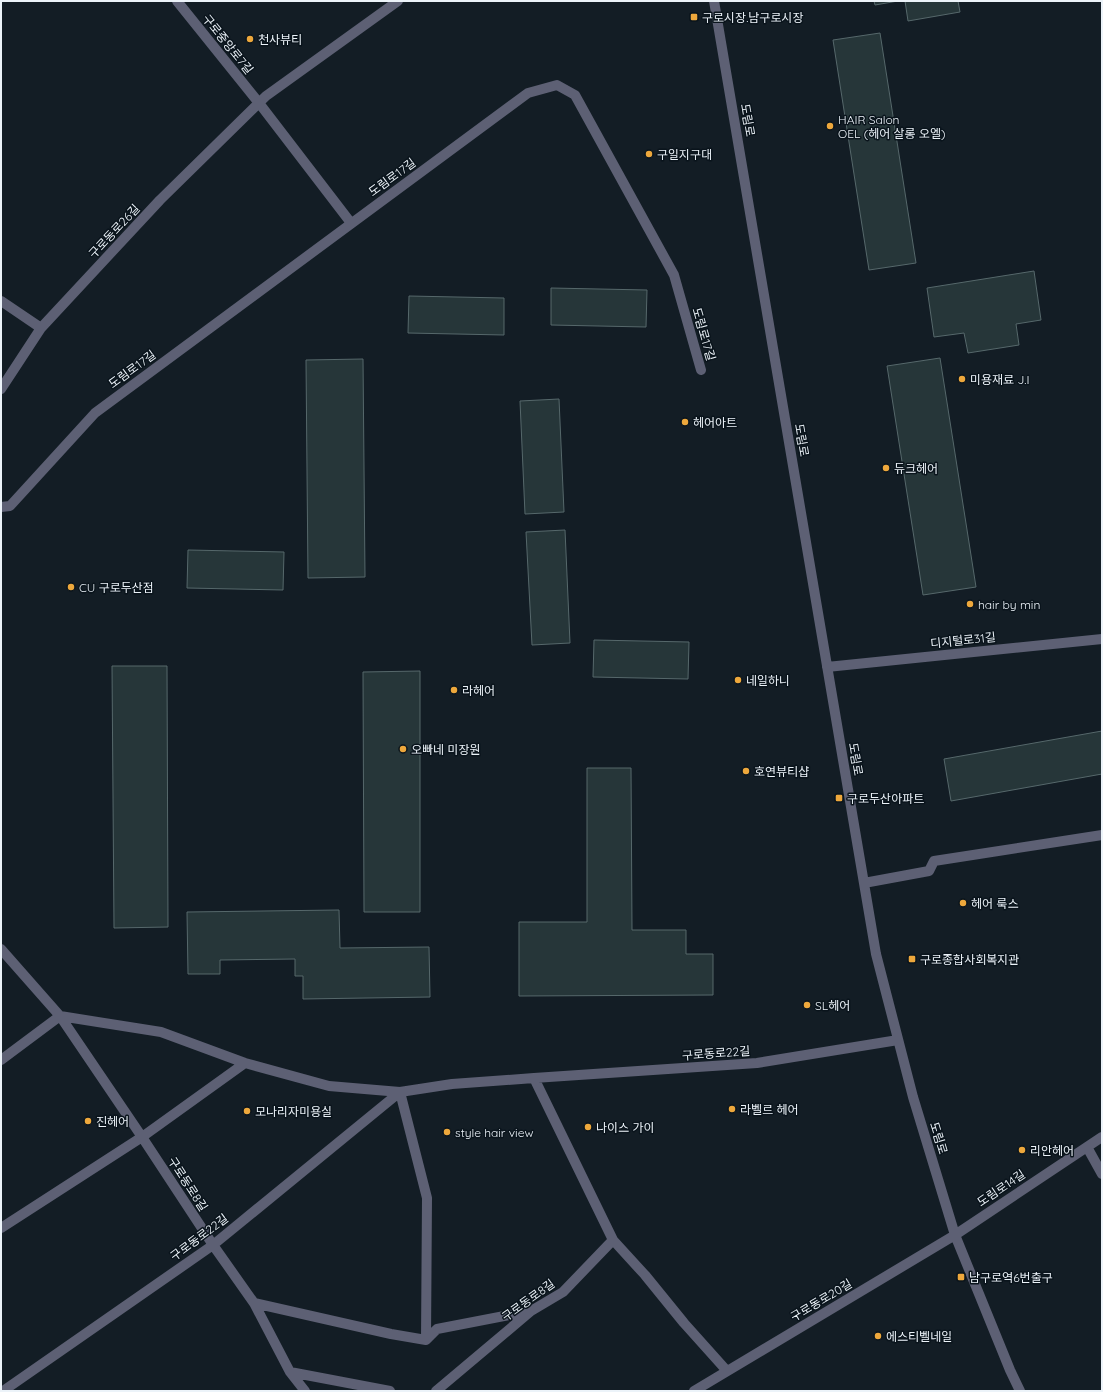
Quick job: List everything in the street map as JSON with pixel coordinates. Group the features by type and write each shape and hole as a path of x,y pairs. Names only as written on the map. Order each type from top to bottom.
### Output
{"street":[{"name":"구로중앙로7길","path":"177,1 259,103"},
{"name":"구로동로26길","path":"1,389 41,328 160,200 266,96 398,1"},
{"name":"도림로","path":"714,1 876,954 913,1098 955,1235 1020,1391"},
{"name":"도림로17길","path":"1,507 10,506 95,412 528,93 557,84 575,95 674,275 701,370"},
{"path":"259,103 351,223"},
{"path":"1,301 41,328"},
{"name":"디지털로31길","path":"827,667 1102,639"},
{"path":"864,883 929,871 934,861 1102,835"},
{"name":"구로동로8길","path":"1,949 60,1016 213,1245 254,1303 290,1372 303,1390"},
{"path":"1,1060 60,1016"},
{"name":"구로동로22길","path":"60,1016 161,1032 245,1063 329,1086 400,1092 452,1084 757,1063 898,1040"},
{"path":"1,1228 142,1138 245,1063"},
{"path":"534,1078 613,1240 727,1371"},
{"path":"400,1092 427,1198 426,1340"},
{"name":"구로동로22길","path":"4,1391 213,1245 400,1092"},
{"name":"도림로14길","path":"955,1235 1102,1137"},
{"path":"1087,1147 1102,1174"},
{"name":"구로동로20길","path":"700,1390 727,1371 955,1235"},
{"name":"구로동로8길","path":"436,1391 531,1310 563,1292 613,1240"},
{"path":"254,1303 391,1334 426,1340"},
{"path":"426,1340 437,1329 531,1310"},
{"path":"290,1372 390,1391"}],"building":[{"path":"874,1 898,1 875,5"},
{"path":"905,1 958,1 960,12 908,21"},
{"path":"880,33 916,263 869,270 833,40"},
{"path":"1034,271 1041,320 1016,324 1019,345 968,353 964,333 934,337 927,288"},
{"path":"551,288 647,290 646,327 551,325"},
{"path":"409,296 504,298 504,335 408,333"},
{"path":"940,358 976,587 923,595 887,366"},
{"path":"363,359 365,577 308,578 306,360"},
{"path":"559,399 564,512 525,514 520,401"},
{"path":"565,530 570,643 532,645 526,532"},
{"path":"188,550 284,552 283,590 187,588"},
{"path":"594,640 689,642 688,679 593,677"},
{"path":"112,666 167,666 168,927 114,928"},
{"path":"420,671 420,912 364,912 363,672"},
{"path":"1102,731 1102,774 951,801 944,759"},
{"path":"587,768 631,768 632,930 686,930 686,954 713,954 713,995 519,996 519,922 587,922"},
{"path":"339,910 340,948 429,947 430,997 303,999 303,976 295,976 295,959 220,960 220,974 188,974 187,912"}],"place":[{"name":"구로시장.남구로시장","path":"694,17"},
{"name":"천사뷰티","path":"250,39"},
{"name":"HAIR Salon OEL (헤어 살롱 오엘)","path":"830,126"},
{"name":"구일지구대","path":"649,154"},
{"name":"미용재료 J.I","path":"962,379"},
{"name":"헤어아트","path":"685,422"},
{"name":"듀크헤어","path":"886,468"},
{"name":"CU 구로두산점","path":"71,587"},
{"name":"hair by min","path":"970,604"},
{"name":"네일하니","path":"738,680"},
{"name":"라헤어","path":"454,690"},
{"name":"오빠네 미장원","path":"403,749"},
{"name":"호연뷰티샵","path":"746,771"},
{"name":"구로두산아파트","path":"839,798"},
{"name":"헤어 룩스","path":"963,903"},
{"name":"구로종합사회복지관","path":"912,959"},
{"name":"SL헤어","path":"807,1005"},
{"name":"라벨르 헤어","path":"732,1109"},
{"name":"모나리자미용실","path":"247,1111"},
{"name":"진헤어","path":"88,1121"},
{"name":"나이스 가이","path":"588,1127"},
{"name":"style hair view","path":"447,1132"},
{"name":"리안헤어","path":"1022,1150"},
{"name":"남구로역6번출구","path":"961,1277"},
{"name":"에스티벨네일","path":"878,1336"}]}
